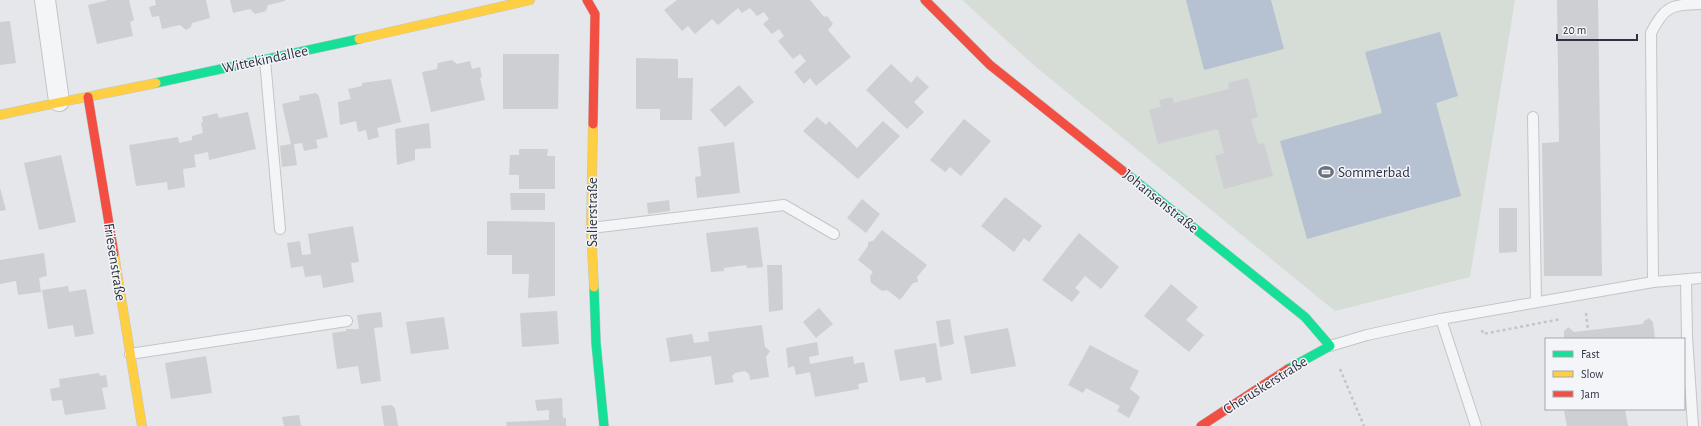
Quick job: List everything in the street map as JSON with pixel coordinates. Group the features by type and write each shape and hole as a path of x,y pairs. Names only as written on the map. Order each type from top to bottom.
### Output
{"street":[{"path":"45,0 59,101"},
{"name":"Wittekindallee","path":"0,115 59,101 88,97 265,60 530,0"},
{"name":"Salierstraße","path":"587,0 595,14 591,228 596,343 604,426"},
{"name":"Johansenstraße","path":"926,0 990,65 1305,317 1330,346"},
{"name":"Friesenstraße","path":"88,97 142,426"},
{"name":"Cheruskerstraße","path":"1201,426 1276,375 1330,346"}],"lane":[{"path":"1653,282 1651,33 1659,17 1675,5 1701,4"},
{"path":"265,60 280,229"},
{"path":"1533,117 1536,302"},
{"path":"591,228 784,205 834,234"},
{"path":"1330,346 1367,335 1441,319 1653,282 1701,278"},
{"path":"1686,280 1687,337 1693,426"},
{"path":"1441,319 1476,426"},
{"path":"130,354 347,321"}],"path":[{"path":"1330,346 1364,426"}],"shaded area":[{"name":"Sommerbad","path":"962,0 1515,0 1470,277 1335,311 1036,67"}],"water":[{"path":"1186,0 1271,0 1284,49 1204,70"},
{"path":"1440,32 1458,96 1436,103 1461,196 1307,239 1280,141 1382,113 1365,52"}],"building":[{"path":"108,0 129,0 134,20 130,22 133,36 97,44 88,5"},
{"path":"155,0 206,0 210,18 192,23 191,27 186,30 180,25 162,29 159,16 152,17 149,7 156,5"},
{"path":"230,0 285,1 268,5 266,11 255,14 250,9 233,13"},
{"path":"677,0 810,0 824,17 827,16 833,24 828,30 851,57 816,86 810,78 804,84 794,72 806,61 800,54 793,59 778,41 784,36 779,29 772,34 763,24 769,19 764,12 757,16 750,8 742,13 738,8 718,25 712,19 695,34 688,26 682,31 664,10"},
{"path":"1557,0 1598,0 1602,276 1544,276 1542,143 1559,142"},
{"path":"10,21 16,63 0,65 0,22"},
{"path":"503,54 559,54 558,109 503,109"},
{"path":"636,58 678,59 678,78 693,78 692,120 660,120 660,109 636,109"},
{"path":"452,60 457,64 470,61 472,69 480,67 482,77 480,78 485,100 431,112 422,72 437,69 438,63"},
{"path":"891,64 911,83 917,76 929,87 914,102 924,112 907,129 866,90"},
{"path":"1248,78 1258,117 1251,119 1258,144 1264,143 1273,176 1224,189 1215,156 1224,153 1218,129 1158,144 1149,110 1161,107 1159,100 1172,97 1174,103 1229,89 1228,83"},
{"path":"391,79 401,122 377,128 379,137 368,140 366,130 358,132 356,121 340,125 338,102 351,99 348,89 362,86 362,83"},
{"path":"739,85 754,102 725,127 710,110"},
{"path":"316,93 319,96 328,137 316,140 318,148 304,151 302,143 294,144 297,165 282,167 280,146 291,144 282,104 300,100 299,96"},
{"path":"248,112 256,149 209,160 208,152 194,155 196,167 183,169 185,187 168,190 167,182 136,186 129,145 178,137 179,143 192,140 192,136 203,133 201,123 203,122 202,117 217,113 219,118"},
{"path":"817,117 826,125 829,121 857,148 883,121 900,136 858,179 803,131"},
{"path":"964,119 991,141 961,176 950,167 945,172 930,160"},
{"path":"429,123 431,148 415,149 415,160 397,165 395,129"},
{"path":"734,142 740,193 697,198 695,177 701,176 698,147"},
{"path":"519,149 548,149 547,156 555,156 555,189 519,189 519,175 509,175 510,155 519,155"},
{"path":"61,155 76,222 39,230 24,163"},
{"path":"0,188 6,210 0,211"},
{"path":"510,193 545,193 545,210 511,210"},
{"path":"1005,197 1042,226 1029,242 1024,238 1014,252 981,226"},
{"path":"862,199 880,214 866,233 847,218"},
{"path":"669,200 670,211 648,214 647,203"},
{"path":"1499,208 1517,208 1517,252 1499,253"},
{"path":"487,221 555,222 555,296 528,298 529,274 512,274 512,255 487,255"},
{"path":"353,226 359,262 351,263 354,282 323,288 321,275 305,277 303,266 291,268 287,243 300,241 302,255 311,254 308,234"},
{"path":"758,227 763,267 747,268 746,265 724,268 724,271 711,272 706,233"},
{"path":"882,230 927,265 917,277 918,282 913,283 900,300 887,290 882,291 871,283 870,276 873,272 858,260 868,246 868,242 873,241"},
{"path":"1079,233 1119,267 1101,289 1085,276 1075,288 1080,292 1072,302 1042,280"},
{"path":"44,253 47,276 39,278 41,292 18,295 16,281 0,284 0,260"},
{"path":"767,265 782,265 783,310 769,312"},
{"path":"1171,284 1198,307 1186,320 1204,335 1189,352 1144,316"},
{"path":"68,286 69,292 86,289 94,334 75,337 73,325 48,329 42,290"},
{"path":"819,308 833,324 816,338 803,322"},
{"path":"557,311 559,344 522,347 520,313"},
{"path":"381,312 383,327 374,328 381,381 361,384 358,366 337,369 332,333 346,331 346,329 359,329 357,315"},
{"path":"444,317 449,349 411,354 406,322"},
{"path":"1649,318 1653,322 1655,338 1564,338 1564,331 1568,327 1574,332 1643,324 1644,321"},
{"path":"950,319 954,344 940,347 936,321"},
{"path":"762,325 765,347 770,351 766,357 769,377 750,380 749,374 745,371 735,373 732,376 734,382 715,385 711,356 670,362 666,338 692,334 694,343 709,341 708,332"},
{"path":"1008,328 1016,366 971,374 964,336"},
{"path":"817,342 819,355 809,357 810,364 853,356 854,364 864,362 868,382 858,384 859,389 815,397 810,372 796,375 794,366 788,368 786,348"},
{"path":"936,343 942,380 926,383 925,377 900,381 894,350"},
{"path":"1090,345 1139,371 1130,389 1140,397 1129,418 1117,411 1120,406 1086,388 1083,393 1068,385"},
{"path":"206,356 212,393 171,399 165,363"},
{"path":"99,373 100,376 106,375 108,387 102,388 106,409 65,415 62,400 52,401 50,389 60,387 59,379"},
{"path":"562,398 563,418 566,418 566,426 507,426 506,422 549,420 549,410 537,411 535,400"},
{"path":"391,405 395,408 398,426 384,426 381,406"},
{"path":"1625,410 1628,426 1567,426 1564,411"},
{"path":"299,415 301,426 284,426 282,417"}],"traffic: fast":[{"path":"156,83 359,39"},
{"path":"1128,175 1305,317 1330,346 1288,369"},
{"path":"594,287 596,343 604,426"}],"traffic: slow":[{"path":"359,39 530,0"},
{"path":"0,115 156,83"},
{"path":"593,124 591,228 594,287"},
{"path":"114,254 142,426"}],"traffic: jam":[{"path":"587,0 595,14 593,124"},
{"path":"925,0 990,65 1128,175"},
{"path":"88,97 114,254"},
{"path":"1201,426 1288,369"}],"place":[{"name":"Sommerbad","path":"1326,172"}]}
